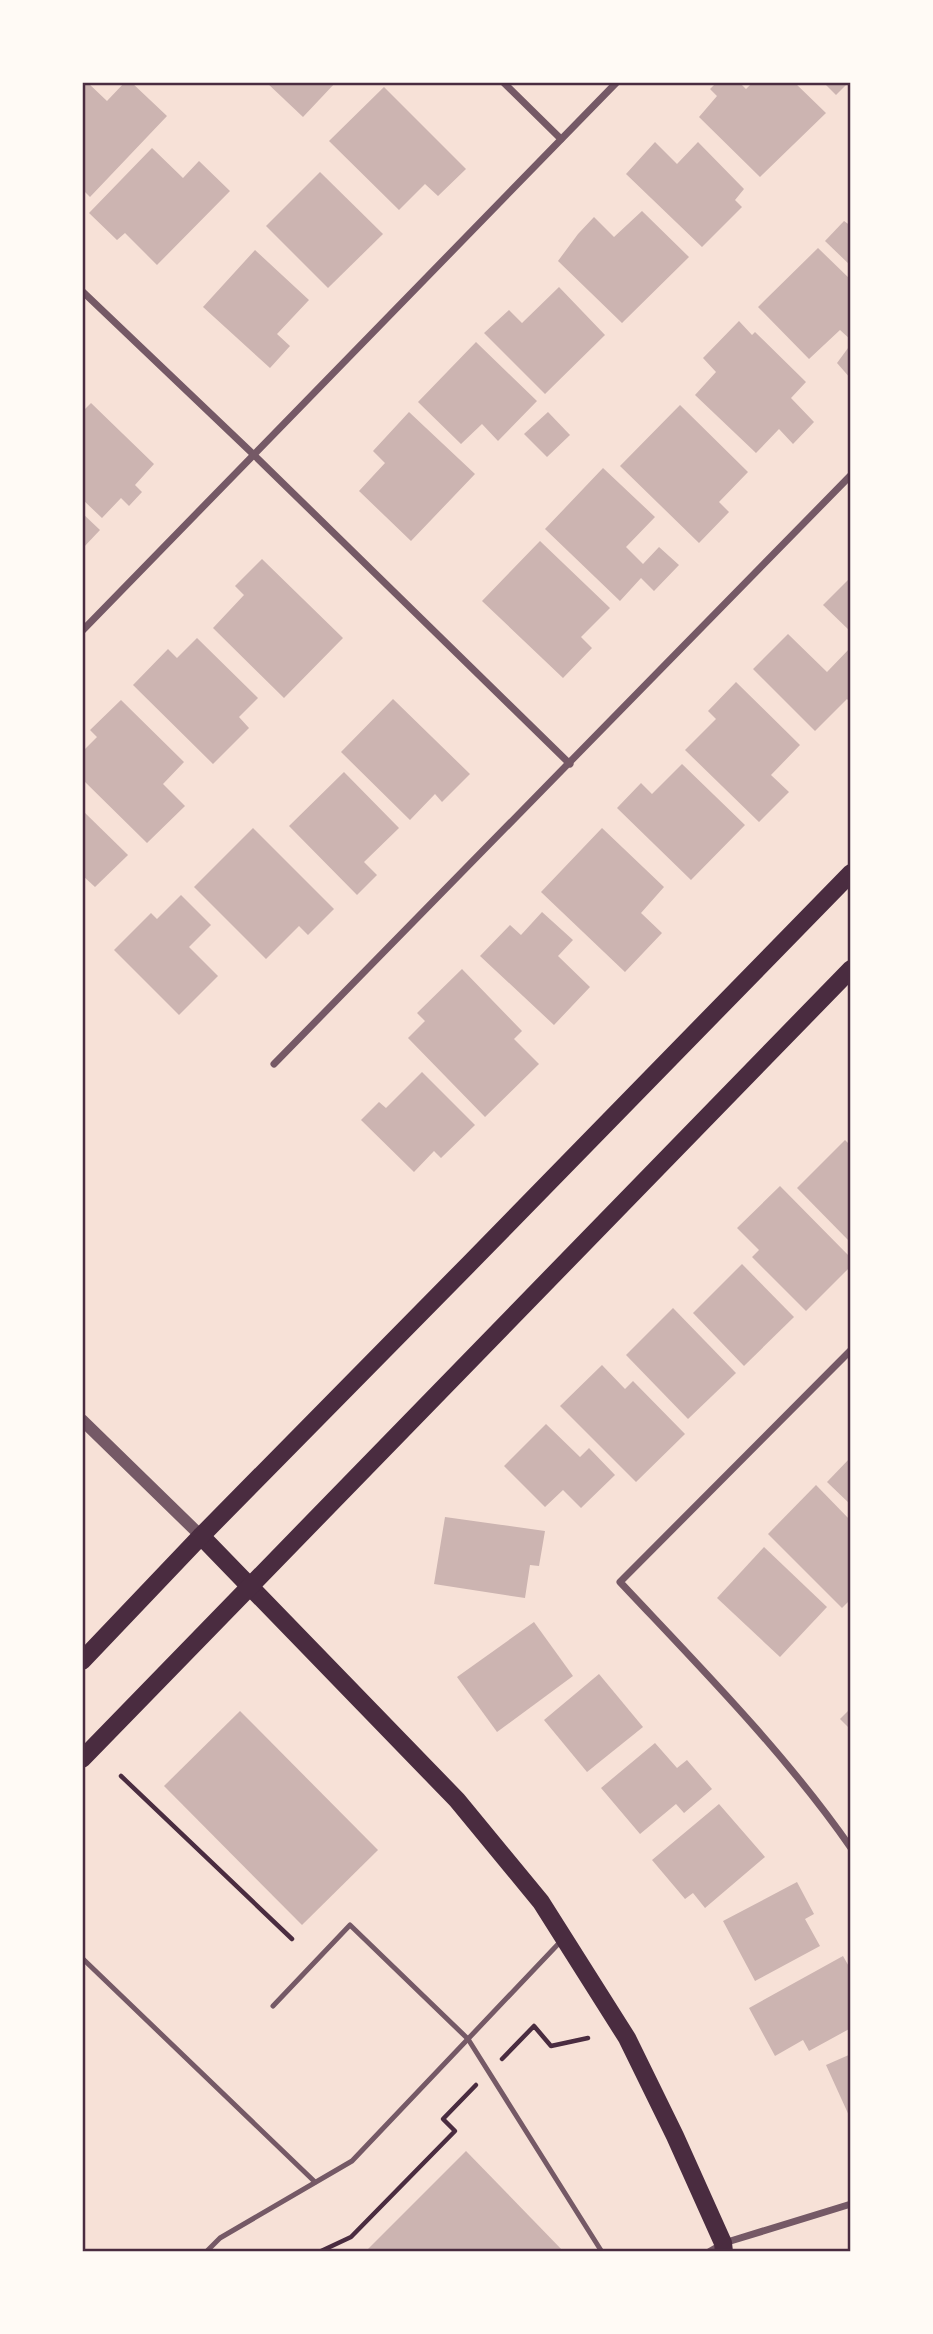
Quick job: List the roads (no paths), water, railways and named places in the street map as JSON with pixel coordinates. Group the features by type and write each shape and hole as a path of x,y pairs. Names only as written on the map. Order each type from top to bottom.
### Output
{"main road":[{"path":"82,1661 201,1536 851,873"},
{"path":"82,1759 851,969"},
{"path":"201,1536 457,1800 541,1902 627,2038 676,2136 718,2249"}],"street":[{"path":"503,82 561,139"},
{"path":"82,631 617,82"},
{"path":"82,291 570,764"},
{"path":"274,1064 851,475"},
{"path":"851,1350 620,1582 750,1724 851,1848"},
{"path":"82,1420 201,1536"},
{"path":"718,2249 851,2204"}],"lane":[{"path":"273,2006 350,1925 468,2039 602,2252"},
{"path":"206,2252 220,2238 352,2161 564,1937"},
{"path":"82,1958 315,2182"}]}
